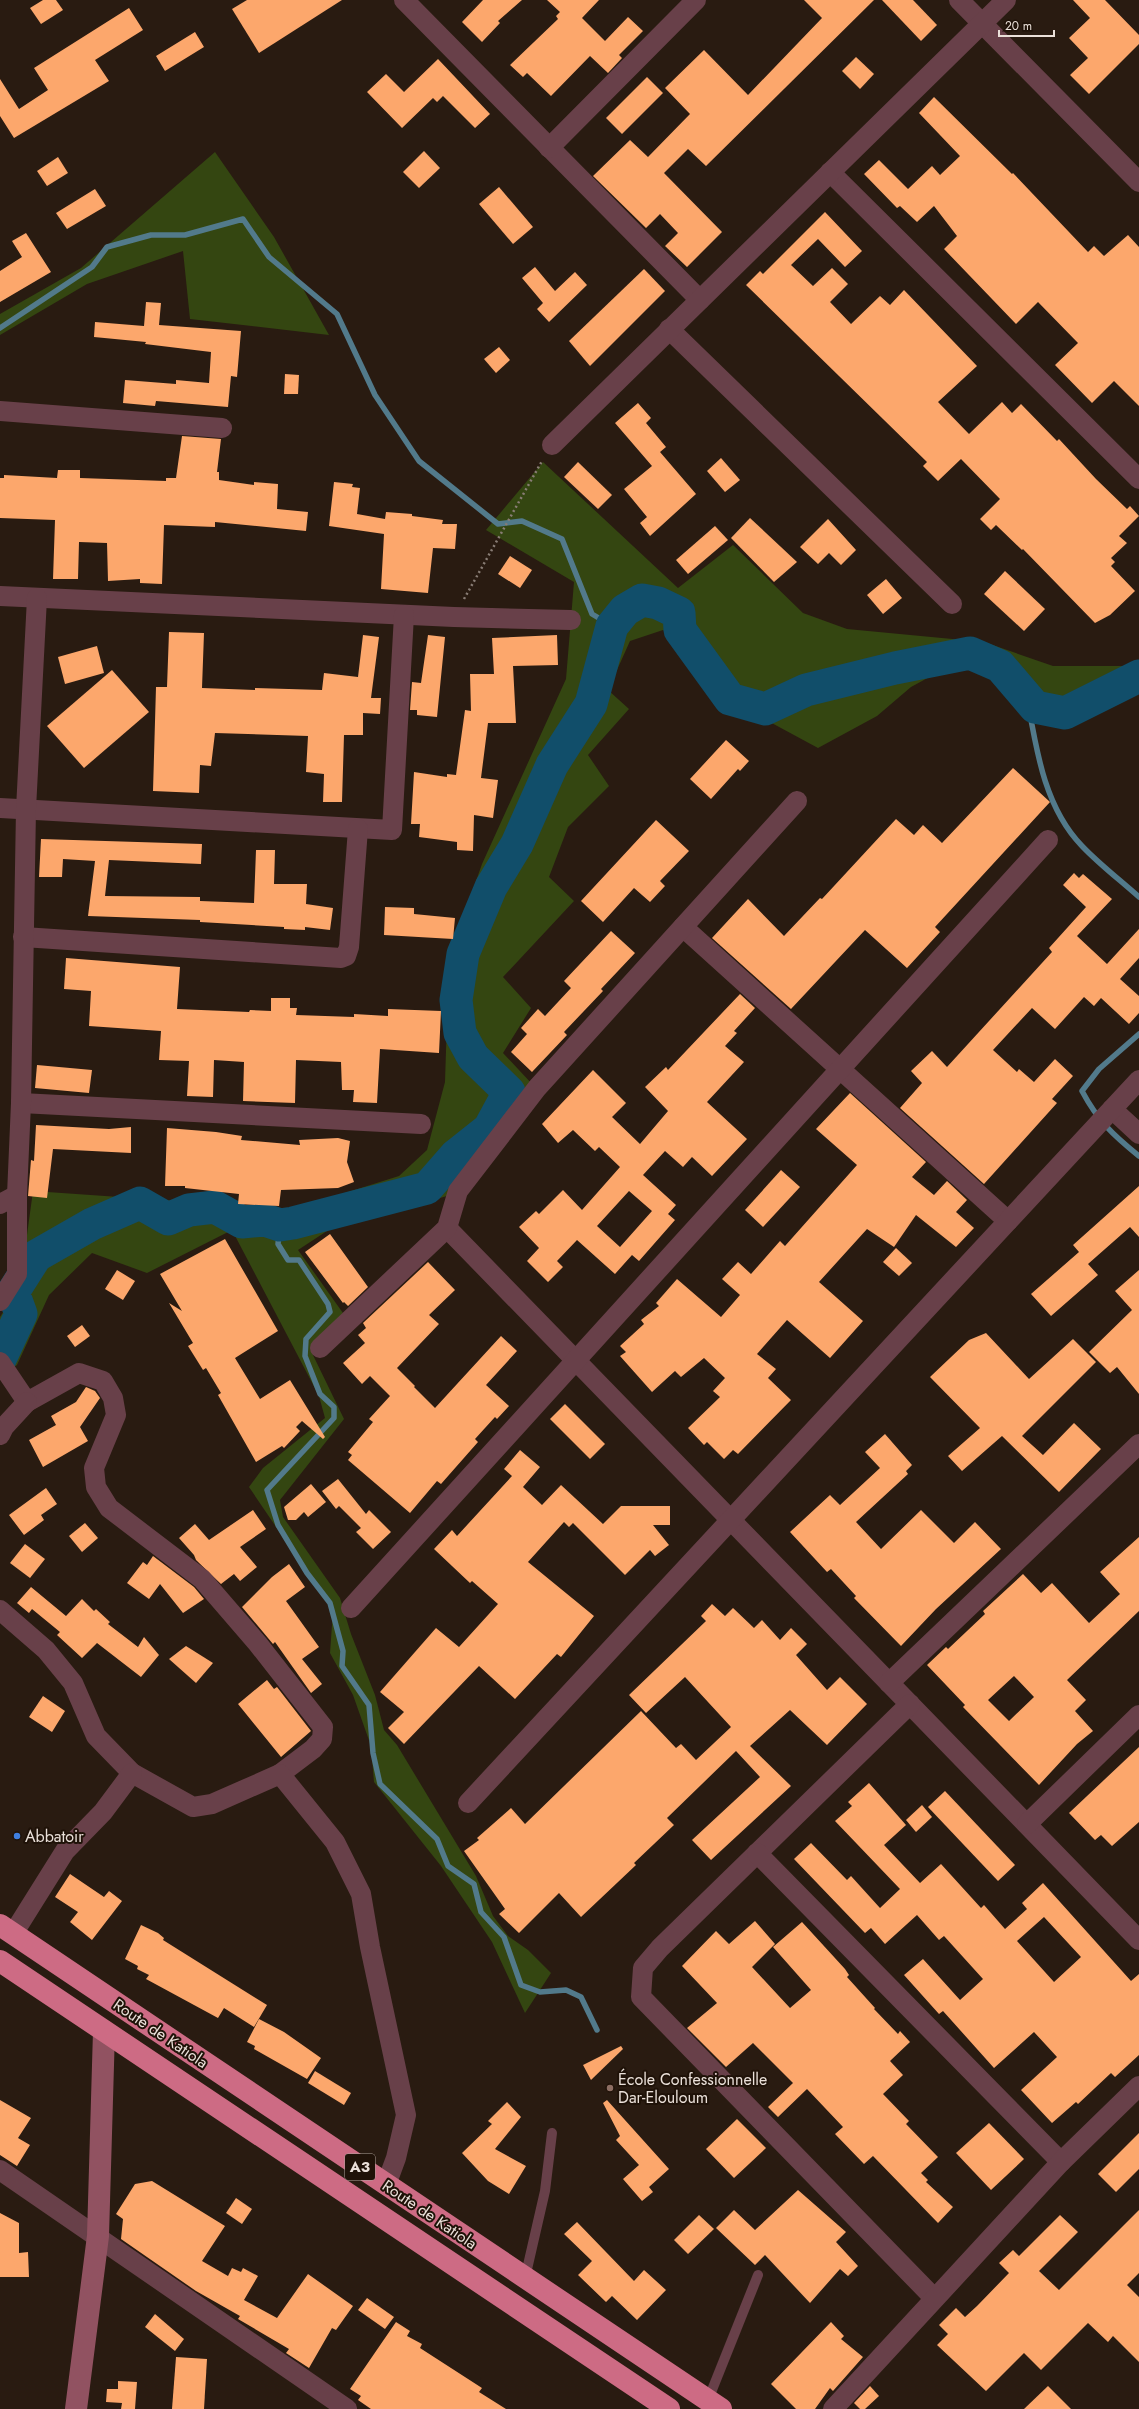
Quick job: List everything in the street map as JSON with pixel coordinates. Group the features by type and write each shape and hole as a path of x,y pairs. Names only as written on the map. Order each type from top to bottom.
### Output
{"highway":[{"name":"Route de Katiola","path":"7,1929 714,2405"},
{"name":"Route de Katiola","path":"0,1961 669,2409"}],"street":[{"path":"550,148 696,0"},
{"path":"959,0 1139,182"},
{"path":"552,445 1006,0"},
{"path":"416,4 550,148 700,300"},
{"path":"830,172 1139,480"},
{"path":"669,329 952,604"},
{"path":"0,411 222,428"},
{"path":"0,596 404,615 571,620"},
{"path":"0,1301 17,1274 8,1200 21,1103 26,809 37,598"},
{"path":"0,808 389,831 393,827 404,615"},
{"path":"320,1348 446,1228 458,1191 537,1088 797,801"},
{"path":"23,937 341,958 346,956 349,947 358,829"},
{"path":"351,1608 1048,840"},
{"path":"683,927 1008,1221"},
{"path":"468,1803 1139,1080"},
{"path":"21,1103 421,1124"},
{"path":"1112,1109 1139,1134"},
{"path":"446,1228 1139,1940"},
{"path":"0,1260 17,1274"},
{"path":"0,1362 27,1402"},
{"path":"0,1435 4,1427 27,1402 79,1373 103,1381 113,1398 116,1415 94,1468 96,1487 109,1508 202,1579 258,1644 323,1727 322,1739 313,1749 280,1774 212,1804 193,1807 132,1773 96,1736 73,1682 46,1650 0,1610"},
{"path":"889,1683 1139,1444"},
{"path":"910,1704 660,1948 643,1968 641,1997 934,2298"},
{"path":"1027,1824 1139,1715"},
{"path":"7,1929 65,1851 103,1812 132,1773"},
{"path":"280,1774 334,1842 362,1894 370,1947 406,2115 396,2158 386,2185"},
{"path":"757,1853 1061,2162"},
{"path":"76,2409 98,2236 104,2030"},
{"path":"833,2409 1061,2162 1139,2086"},
{"path":"0,2170 98,2236 347,2409"}],"lane":[{"path":"525,2278 545,2191 552,2133"},
{"path":"714,2405 758,2275"}],"path":[{"path":"454,617 552,445"}],"green space":[{"path":"215,152 274,237 329,335 190,319 183,251 87,284 0,335 0,314 81,268"},
{"path":"543,462 678,588 733,545 803,613 847,629 984,642 1053,666 1134,666 1139,664 1139,686 1095,710 1068,704 1028,685 978,669 946,668 911,687 877,716 818,748 753,713 720,692 683,643 663,630 630,641 608,690 629,709 588,755 609,786 568,827 549,877 574,901 503,977 531,1008 503,1053 533,1085 447,1196 330,1229 298,1250 343,1313 312,1353 344,1419 280,1500 283,1517 340,1598 351,1634 375,1695 384,1730 397,1745 476,1876 493,1916 508,1936 528,1950 551,1973 525,2013 492,1942 441,1866 374,1782 371,1746 353,1695 330,1653 333,1611 249,1487 263,1468 325,1418 319,1396 232,1230 147,1273 92,1253 49,1295 17,1365 0,1377 0,1317 20,1286 33,1191 294,1209 399,1176 427,1150 445,1082 449,958 482,864 566,679 574,582 486,530"}],"building":[{"path":"43,0 56,0 63,10 41,24 30,8"},
{"path":"247,0 342,0 259,53 232,9"},
{"path":"483,0 522,0 498,21 500,23 482,42 462,22"},
{"path":"547,0 599,0 582,18 605,41 628,17 643,31 619,55 622,58 608,73 590,56 551,96 527,73 523,77 510,65 558,19 556,16 560,12"},
{"path":"804,0 874,0 706,166 688,149 664,173 722,232 687,267 665,246 678,233 660,214 646,228 593,176 630,140 648,157 690,114 665,88 704,50 748,95 822,18"},
{"path":"882,0 913,0 937,25 921,41"},
{"path":"1073,0 1105,0 1139,35 1139,44 1089,94 1070,75 1088,58 1069,38 1090,18"},
{"path":"129,8 143,30 95,60 109,81 14,138 0,116 0,79 19,109 48,90 34,68"},
{"path":"195,32 204,47 165,71 156,56"},
{"path":"856,57 874,74 860,89 842,71"},
{"path":"438,59 490,114 475,128 443,96 437,102 433,98 402,128 367,92 386,74 404,92"},
{"path":"647,77 663,93 622,134 606,118"},
{"path":"934,97 1012,174 1013,173 1088,252 1094,246 1104,256 1128,235 1139,247 1139,406 1114,381 1092,403 1055,365 1078,343 1038,302 1016,324 944,249 957,236 934,206 917,222 900,206 897,208 864,174 879,160 908,189 932,166 940,175 960,156 919,113"},
{"path":"424,151 440,168 419,188 403,172"},
{"path":"58,157 68,173 47,186 37,171"},
{"path":"499,187 533,227 513,244 479,204"},
{"path":"95,189 106,206 67,229 56,213"},
{"path":"825,212 862,251 845,267 818,239 791,265 813,286 832,268 848,284 830,302 851,324 880,296 890,305 904,290 977,366 938,402 969,434 1002,402 1012,413 1021,404 1057,441 1059,439 1096,479 1127,509 1130,506 1139,516 1119,536 1127,543 1111,558 1115,562 1111,566 1135,591 1110,615 1095,623 1023,549 1022,550 996,525 991,530 980,519 1000,499 961,459 938,481 923,466 927,462 746,285 760,271 763,274"},
{"path":"26,233 51,272 0,302 0,271 22,257 12,241"},
{"path":"535,267 555,291 575,272 587,285 549,322 537,309 543,303 522,278"},
{"path":"644,269 665,291 590,366 569,341"},
{"path":"146,302 161,303 159,325 241,331 237,377 231,376 228,407 156,401 155,406 123,403 125,380 176,384 176,380 209,383 211,352 145,344 146,342 94,337 95,322 144,326"},
{"path":"499,347 510,360 496,373 484,359"},
{"path":"285,374 299,375 298,394 284,394"},
{"path":"638,403 651,418 646,423 666,447 660,452 696,494 650,536 640,523 647,517 624,489 652,466 615,423"},
{"path":"182,436 221,439 217,472 219,472 219,480 254,485 254,482 278,484 277,509 308,512 306,531 215,522 215,527 164,525 162,584 140,583 140,579 108,581 107,543 79,542 78,579 53,579 55,520 0,518 0,478 4,478 4,475 57,478 58,470 80,470 80,478 166,481 166,478 176,478"},
{"path":"721,458 740,480 725,492 707,471"},
{"path":"578,462 612,495 598,509 564,477"},
{"path":"334,482 353,484 352,487 360,488 357,514 385,519 386,512 412,514 412,516 443,520 442,524 457,524 455,549 433,548 428,593 381,589 384,534 329,526"},
{"path":"750,518 797,562 774,582 731,538"},
{"path":"828,519 856,550 841,565 829,553 818,564 800,547"},
{"path":"715,526 728,540 688,574 676,560"},
{"path":"510,556 532,570 520,588 498,574"},
{"path":"1005,571 1045,609 1024,631 984,594"},
{"path":"886,579 902,598 883,614 867,595"},
{"path":"169,632 204,633 202,688 255,690 255,688 322,690 324,673 358,677 363,635 379,637 371,698 381,698 380,714 363,713 363,735 344,735 342,802 323,802 324,774 306,772 308,736 215,733 211,766 200,765 199,793 153,791 156,687 167,687"},
{"path":"428,635 445,637 437,717 417,715 417,710 410,710 412,682 421,683"},
{"path":"557,635 558,665 513,666 516,723 488,723 481,778 498,780 493,818 474,815 473,851 457,850 457,842 419,837 420,824 411,824 414,772 447,777 447,774 456,775 465,710 471,711 470,674 494,674 492,638"},
{"path":"97,646 104,673 65,684 58,657"},
{"path":"112,670 149,712 84,768 47,726"},
{"path":"726,740 749,761 740,771 738,769 711,799 690,779"},
{"path":"1013,768 1050,802 935,927 940,932 907,968 865,930 791,1009 712,938 748,899 784,936 820,898 822,899 896,819 914,835 923,825 942,843"},
{"path":"656,820 689,851 660,881 665,886 650,902 634,888 603,922 581,901"},
{"path":"41,839 202,844 201,864 109,860 105,896 200,897 200,901 254,903 256,850 275,850 274,884 307,884 306,904 333,908 330,930 305,927 305,930 284,929 284,927 200,922 200,920 88,916 95,861 63,859 62,877 39,877"},
{"path":"1074,873 1079,878 1083,874 1112,899 1077,936 1107,964 1139,929 1139,958 1120,979 1139,996 1139,1013 1129,1024 1101,998 1094,1006 1084,997 1055,1029 1032,1008 993,1050 1017,1072 1019,1069 1034,1082 1055,1059 1073,1076 1052,1099 1057,1103 984,1184 900,1108 922,1083 911,1071 932,1051 947,1067 1052,952 1049,948 1086,907 1063,885"},
{"path":"385,907 414,908 414,914 455,918 453,939 384,935"},
{"path":"611,931 635,953 601,989 603,991 564,1032 567,1035 532,1072 511,1052 527,1034 521,1028 538,1009 545,1016 571,988 564,981"},
{"path":"66,958 180,967 177,1009 249,1012 250,1010 271,1011 271,998 290,998 290,1008 297,1008 296,1015 354,1017 354,1014 388,1016 388,1009 441,1011 439,1053 380,1049 377,1103 353,1102 354,1090 342,1090 341,1062 296,1060 295,1103 243,1101 244,1062 214,1060 213,1097 187,1096 189,1061 159,1060 161,1031 89,1026 91,991 64,989"},
{"path":"740,994 755,1008 734,1031 737,1033 725,1046 744,1062 707,1102 747,1139 712,1176 692,1157 683,1167 665,1151 643,1175 676,1205 668,1214 675,1220 639,1261 632,1255 615,1274 577,1240 557,1261 563,1267 548,1282 527,1261 539,1248 519,1227 536,1211 539,1214 563,1190 582,1210 620,1167 599,1147 595,1151 573,1130 558,1143 542,1124 593,1070 626,1103 612,1117 640,1144 668,1111 645,1087 666,1067 668,1070","holes":["629,1191 652,1211 620,1247 597,1226"]},
{"path":"37,1065 92,1070 89,1093 35,1088"},
{"path":"850,1093 926,1162 912,1177 934,1195 947,1181 967,1200 956,1212 974,1228 956,1247 916,1215 894,1247 867,1229 819,1282 863,1321 830,1358 787,1320 757,1354 776,1369 768,1378 791,1400 738,1454 733,1450 724,1459 707,1442 704,1445 688,1428 720,1397 713,1391 725,1378 704,1358 681,1377 675,1371 652,1392 620,1356 626,1352 620,1346 644,1324 641,1320 659,1306 656,1303 677,1279 721,1317 740,1295 722,1279 738,1262 751,1274 780,1241 785,1246 857,1165 816,1129"},
{"path":"36,1125 109,1129 131,1127 131,1153 53,1149 47,1198 28,1196 31,1160 34,1161"},
{"path":"167,1128 216,1132 242,1136 241,1140 300,1145 299,1140 338,1138 350,1141 347,1162 354,1182 338,1188 281,1190 279,1206 238,1204 239,1194 185,1188 185,1186 165,1186"},
{"path":"781,1170 800,1187 763,1227 745,1210"},
{"path":"1139,1186 1139,1237 1130,1227 1088,1264 1098,1275 1051,1316 1031,1294 1079,1252 1073,1245"},
{"path":"330,1234 368,1287 348,1306 344,1302 343,1303 305,1252"},
{"path":"225,1239 278,1331 235,1358 260,1399 290,1380 325,1437 323,1439 302,1421 296,1427 300,1431 284,1448 282,1446 256,1462 218,1395 221,1393 206,1368 203,1370 188,1346 193,1343 169,1303 182,1311 160,1274"},
{"path":"896,1248 912,1263 899,1276 883,1262"},
{"path":"428,1262 455,1290 429,1315 439,1324 397,1368 435,1408 501,1336 517,1351 486,1385 509,1406 497,1419 495,1417 475,1439 478,1442 441,1484 437,1481 410,1513 348,1460 352,1455 348,1452 373,1422 369,1419 390,1396 370,1376 362,1384 343,1363 365,1343 358,1335 366,1328 363,1323"},
{"path":"117,1270 135,1281 123,1300 105,1289"},
{"path":"1139,1270 1139,1394 1117,1367 1110,1373 1089,1352 1132,1310 1115,1291"},
{"path":"82,1325 90,1336 75,1347 67,1336"},
{"path":"986,1333 1029,1379 1073,1339 1096,1362 1022,1436 1043,1455 1074,1423 1101,1449 1059,1492 1002,1436 962,1471 948,1456 980,1428 930,1377 969,1340"},
{"path":"86,1387 95,1391 100,1398 80,1427 88,1441 43,1467 29,1440 56,1425 51,1416 76,1402"},
{"path":"565,1404 605,1444 590,1459 550,1419"},
{"path":"885,1434 912,1465 906,1471 908,1474 856,1522 881,1549 921,1510 954,1543 975,1522 1001,1549 936,1609 901,1646 854,1598 856,1596 831,1569 827,1572 790,1532 830,1495 840,1505 880,1468 865,1452"},
{"path":"520,1450 540,1467 523,1487 542,1505 561,1485 603,1524 621,1506 670,1506 670,1525 653,1525 669,1545 655,1556 650,1550 625,1575 573,1523 569,1527 564,1522 528,1562 594,1616 561,1657 557,1654 515,1699 479,1666 404,1744 388,1728 404,1712 380,1692 436,1628 459,1647 498,1604 472,1581 470,1583 434,1549 452,1530 457,1536 512,1476 504,1469"},
{"path":"338,1479 366,1514 369,1510 391,1532 373,1549 356,1532 361,1528 339,1506 336,1509 322,1491"},
{"path":"311,1484 326,1502 308,1517 304,1512 296,1520 288,1520 284,1507"},
{"path":"46,1488 57,1504 41,1515 44,1520 24,1535 9,1515"},
{"path":"253,1510 266,1529 240,1547 257,1567 240,1581 234,1574 221,1584 196,1560 194,1555 179,1538 195,1524 209,1540"},
{"path":"85,1523 98,1538 82,1552 69,1536"},
{"path":"1139,1537 1139,1611 1067,1680 1086,1700 1075,1711 1093,1731 1077,1744 1039,1785 963,1707 965,1705 927,1665 946,1647 948,1649 985,1614 983,1611 1023,1574 1041,1593 1052,1583 1089,1623 1120,1594 1100,1572","holes":["1014,1676 1034,1697 1009,1721 988,1700"]},
{"path":"25,1544 45,1559 30,1578 10,1563"},
{"path":"153,1556 194,1587 204,1599 183,1613 160,1584 149,1599 127,1583 143,1562 147,1565"},
{"path":"289,1564 305,1587 286,1601 319,1647 302,1659 322,1684 311,1693 275,1642 273,1644 242,1607 272,1577"},
{"path":"31,1587 66,1616 82,1599 94,1611 96,1609 110,1622 108,1624 138,1647 144,1637 159,1655 141,1677 97,1643 82,1658 57,1635 60,1632 32,1609 29,1613 17,1603"},
{"path":"712,1604 725,1616 733,1608 754,1628 762,1620 780,1640 791,1628 807,1644 796,1655 827,1690 840,1677 867,1704 827,1745 790,1710 750,1746 791,1786 711,1860 692,1840 760,1777 736,1751 667,1818 674,1825 634,1863 636,1865 581,1917 559,1893 519,1933 499,1914 505,1909 464,1851 479,1840 477,1838 511,1808 525,1824 641,1711 676,1748 681,1744 696,1760 731,1727 685,1677 646,1713 629,1695 706,1621 701,1616"},
{"path":"186,1646 213,1663 196,1683 169,1659"},
{"path":"267,1680 274,1689 277,1687 311,1731 281,1757 238,1704"},
{"path":"43,1696 65,1711 52,1732 29,1717"},
{"path":"1139,1747 1139,1822 1112,1846 1101,1835 1095,1840 1069,1813"},
{"path":"869,1783 906,1825 884,1845 920,1883 941,1864 981,1908 984,1905 1005,1929 1027,1909 1022,1903 1043,1883 1131,1981 1139,1974 1139,2055 1115,2077 1111,2073 1078,2104 1076,2102 1052,2123 1021,2090 1057,2057 1034,2032 994,2068 943,2011 939,2014 904,1975 923,1959 960,2000 983,1979 944,1936 939,1940 917,1915 885,1944 871,1928 865,1933 794,1859 811,1843 847,1880 851,1876 880,1908 900,1889 835,1821 852,1806 848,1802","holes":["1044,1917 1081,1957 1054,1982 1017,1941"]},
{"path":"945,1791 1015,1865 998,1881 928,1807"},
{"path":"922,1805 932,1817 916,1832 906,1820"},
{"path":"70,1874 104,1897 109,1891 122,1901 92,1940 70,1922 78,1912 55,1897"},
{"path":"755,1921 775,1944 752,1967 790,2008 811,1990 773,1947 802,1922 845,1969 849,1975 847,1977 875,2008 874,2009 898,2034 900,2031 910,2042 890,2061 903,2075 883,2094 909,2121 906,2124 938,2157 921,2173 928,2180 926,2182 953,2207 938,2223 873,2156 864,2164 835,2134 843,2127 807,2089 778,2117 768,2107 793,2083 753,2043 726,2067 687,2028 717,2003 682,1966 716,1931 729,1944"},
{"path":"141,1925 158,1933 164,1938 163,1940 267,2005 254,2027 224,2008 218,2018 146,1979 149,1975 137,1969 138,1966 125,1959"},
{"path":"259,2019 284,2032 321,2058 307,2079 254,2049 255,2046 247,2042"},
{"path":"621,2046 623,2049 591,2080 583,2065"},
{"path":"315,2071 351,2093 344,2105 308,2083"},
{"path":"0,2100 31,2118 18,2138 30,2145 17,2166 0,2155"},
{"path":"607,2100 669,2169 649,2187 653,2192 642,2201 623,2179 639,2165 616,2140 620,2136 603,2103"},
{"path":"507,2102 521,2117 495,2149 526,2166 509,2194 488,2181 462,2153 492,2124 488,2121"},
{"path":"737,2119 766,2148 734,2178 706,2149"},
{"path":"989,2123 1024,2159 991,2190 956,2153"},
{"path":"1139,2133 1139,2169 1116,2192 1098,2174"},
{"path":"152,2181 225,2226 202,2261 228,2276 232,2268 241,2272 243,2268 258,2276 244,2300 277,2318 308,2274 353,2306 336,2330 332,2328 309,2368 286,2353 289,2349 238,2319 240,2316 196,2291 121,2239 123,2219 116,2214 135,2184"},
{"path":"798,2190 846,2232 836,2242 858,2266 848,2276 840,2269 810,2303 765,2255 755,2265 716,2228 734,2210 755,2230"},
{"path":"236,2198 252,2209 242,2224 226,2213"},
{"path":"1139,2210 1139,2273 1127,2285 1139,2297 1139,2362 1113,2336 1108,2342 1088,2323 1041,2370 1024,2353 986,2391 937,2345 948,2334 939,2325 956,2308 965,2317 1009,2273 999,2263 1013,2250 1019,2256 1060,2215 1078,2232 1039,2271 1059,2290"},
{"path":"0,2213 19,2223 19,2253 28,2252 29,2277 0,2277"},
{"path":"699,2215 714,2229 688,2254 674,2240"},
{"path":"577,2222 634,2281 644,2270 666,2290 637,2320 612,2296 606,2302 578,2275 592,2261 564,2234"},
{"path":"367,2298 394,2317 385,2329 358,2310"},
{"path":"155,2314 184,2339 175,2351 145,2327"},
{"path":"396,2322 410,2331 407,2336 422,2344 420,2348 482,2388 479,2392 506,2409 371,2409 358,2400 361,2396 350,2389"},
{"path":"831,2322 844,2336 841,2339 863,2357 833,2391 830,2388 815,2409 796,2409 771,2384"},
{"path":"176,2357 207,2359 204,2409 172,2409"},
{"path":"118,2381 137,2382 135,2409 121,2409 122,2403 106,2402 107,2389 118,2389"},
{"path":"870,2386 879,2396 865,2409 860,2409 854,2403"},
{"path":"1048,2386 1071,2409 1024,2409"}],"waterway":[{"path":"0,328 92,267 107,247 151,235 185,235 243,219 269,257 337,314 375,395 419,461 498,524 522,521 562,539 592,614 612,626"},
{"path":"0,1359 21,1314 13,1292 36,1256 92,1224 140,1203 168,1219 189,1210 215,1207 242,1222 265,1220 280,1225 293,1223 427,1188 455,1156 489,1129 509,1092 473,1057 460,1033 456,1000 463,954 491,887 517,844 552,765 591,704 612,626 625,610 642,600 658,603 679,613 680,630 730,699 765,709 806,690 895,668 970,653 1000,666 1035,707 1065,713 1139,676"},
{"path":"1027,697 1038,756 1050,795 1059,813 1069,830 1082,846 1102,866 1139,897"},
{"path":"1139,1034 1099,1069 1082,1091 1094,1111 1107,1127 1139,1156"},
{"path":"280,1225 278,1244 288,1260 299,1260 328,1304 330,1312 306,1339 305,1356 320,1394 334,1407 334,1418 267,1490 278,1525 307,1573 330,1603 343,1651 342,1666 369,1705 373,1753 380,1784 437,1839 448,1866 474,1884 481,1912 504,1937 521,1985 540,1992 566,1990 581,1997 597,2030"}],"place":[{"name":"Abbatoir","path":"17,1836"},
{"name":"École Confessionnelle Dar-Elouloum","path":"610,2088"}]}
